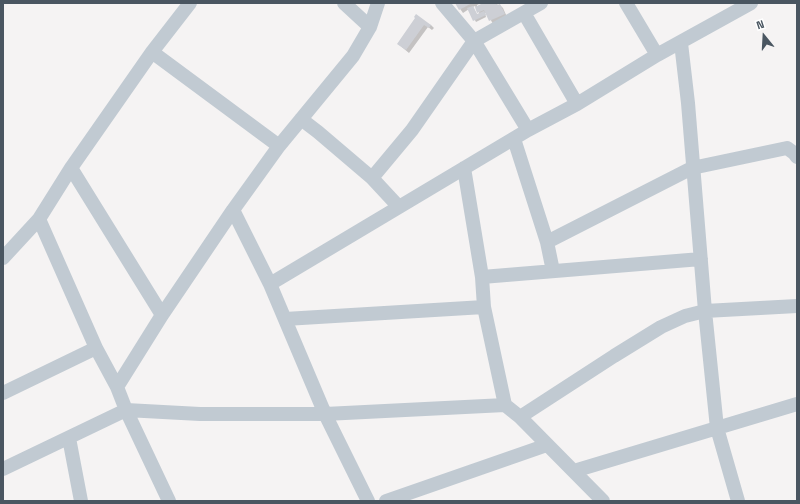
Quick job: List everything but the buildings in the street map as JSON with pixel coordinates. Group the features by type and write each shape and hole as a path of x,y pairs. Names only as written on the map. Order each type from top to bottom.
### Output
{"street":[{"path":"3,258 39,219 71,168 152,52 190,3"},
{"path":"344,3 370,27"},
{"path":"117,387 162,315 233,210 279,146 353,56 370,27 378,3"},
{"path":"442,3 474,41 528,130"},
{"path":"372,178 412,130 474,41 541,3"},
{"path":"626,3 657,56"},
{"path":"270,284 398,206 528,130 577,104 746,4"},
{"path":"524,13 577,104"},
{"path":"681,43 688,103 692,168 717,428 738,501"},
{"path":"152,52 279,146"},
{"path":"301,119 372,178 398,206"},
{"path":"514,139 547,242 553,271"},
{"path":"547,242 692,168 787,148 797,157"},
{"path":"71,168 162,315"},
{"path":"464,168 482,277 484,307 504,406"},
{"path":"233,210 270,284 325,414 368,501"},
{"path":"39,219 96,348 117,387 126,410 169,501"},
{"path":"482,277 701,259"},
{"path":"520,417 661,327 685,316 705,311 797,306"},
{"path":"285,320 484,307"},
{"path":"3,393 96,348"},
{"path":"574,471 797,404"},
{"path":"3,469 126,410 200,414 325,414 504,406 520,417 603,501"},
{"path":"69,438 81,501"},
{"path":"386,501 547,445"}]}
